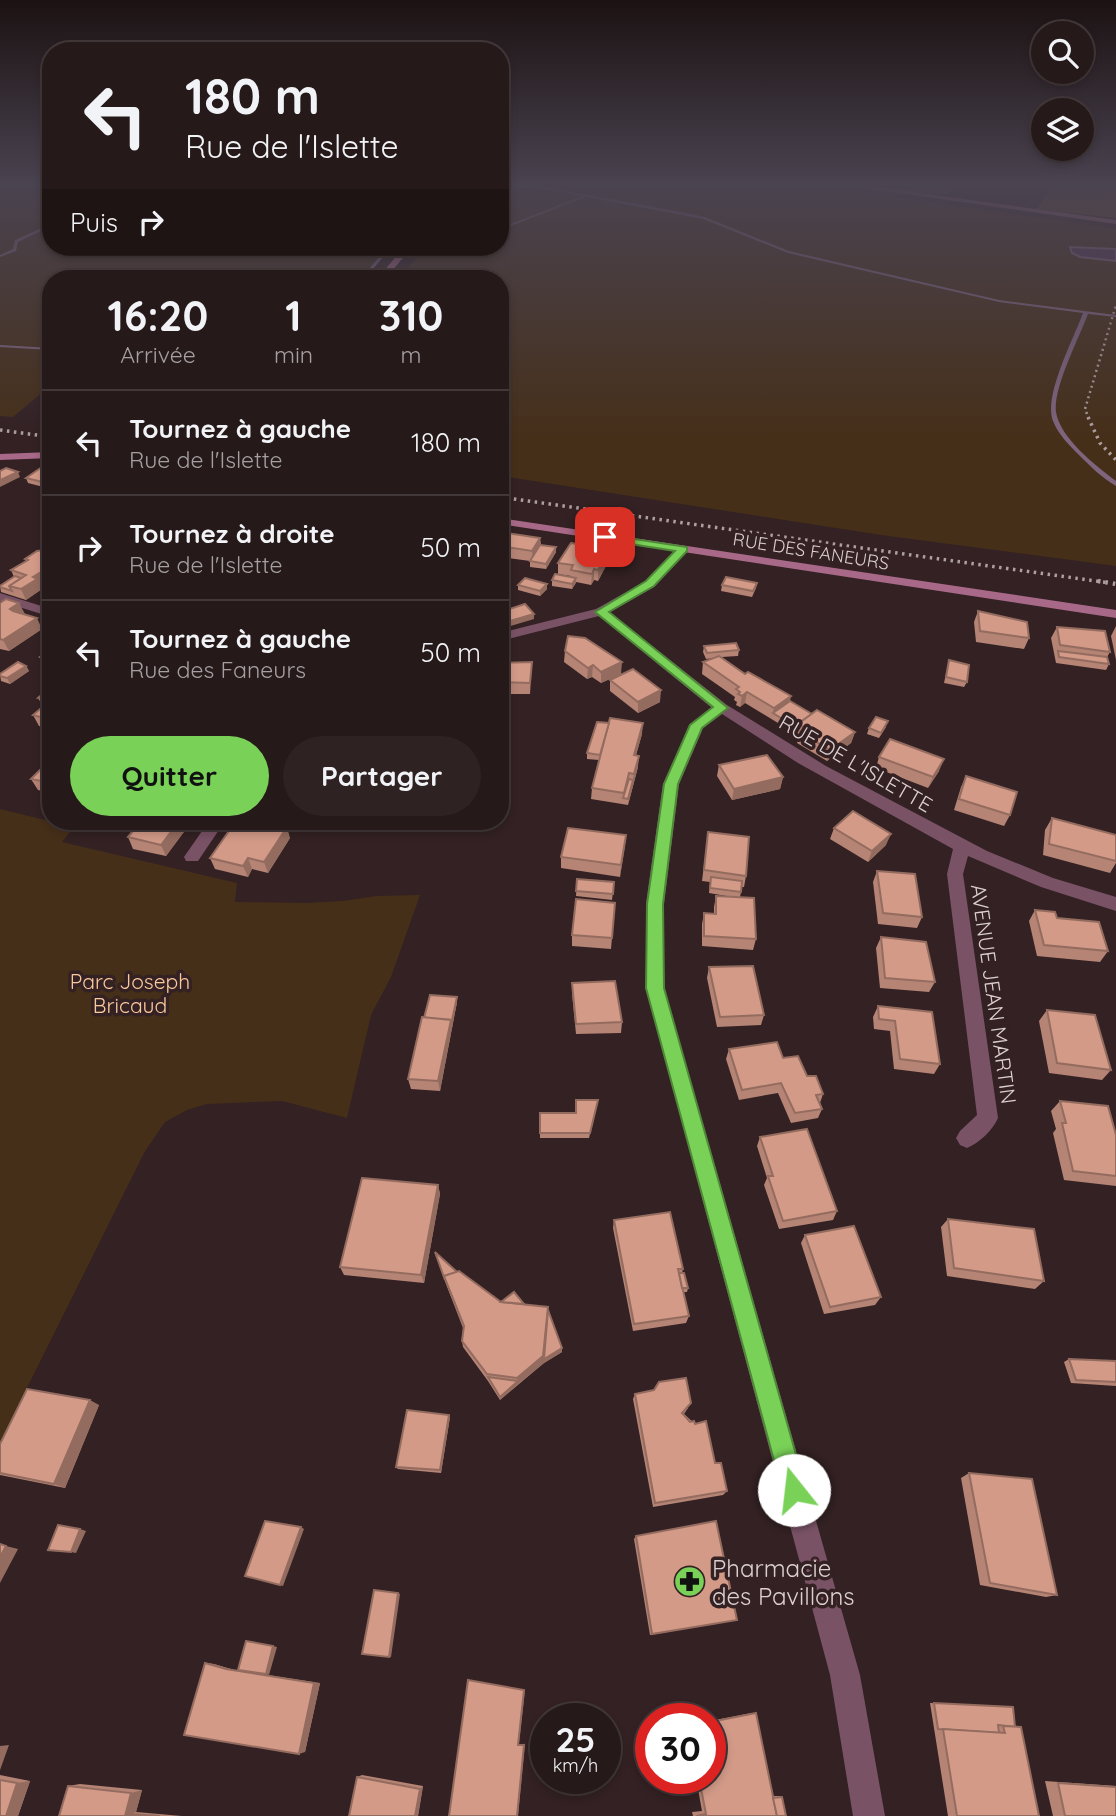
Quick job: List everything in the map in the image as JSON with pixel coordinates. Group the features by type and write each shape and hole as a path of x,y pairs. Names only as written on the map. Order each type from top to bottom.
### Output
{"street":[{"path":"0,457 42,455"},
{"name":"RUE DES FANEURS","path":"509,521 1116,614"},
{"path":"509,635 601,612 650,583 683,549"},
{"path":"0,597 42,610"},
{"name":"RUE DE L'ISLETTE","path":"601,612 722,708 798,757 962,848 1061,887 1116,904"},
{"path":"722,708 696,725 671,784 655,904 655,988 845,1675 869,1816"},
{"path":"192,857 211,830"},
{"name":"AVENUE JEAN MARTIN","path":"962,848 955,874 988,1118 967,1138"}],"green space":[{"path":"0,270 372,270 42,270 42,393 13,417 0,416"},
{"path":"406,270 1116,270 1116,566 881,535 509,477 509,270"},
{"name":"Parc Joseph Bricaud","path":"0,809 42,819 42,830 72,830 62,842 237,883 235,902 308,903 376,896 420,895 391,977 371,1015 347,1118 282,1101 207,1104 187,1110 165,1122 144,1153 0,1442"}],"building":[{"path":"42,467 42,482 26,478"},
{"path":"6,468 18,472 0,480 0,471"},
{"path":"509,533 540,538 532,551 509,547"},
{"path":"571,543 609,549 598,570 594,569 592,574 571,570 573,565 558,563"},
{"path":"540,545 556,547 546,564 530,561"},
{"path":"42,550 42,572 33,577 37,579 21,589 9,586 26,575 11,570 37,551"},
{"path":"555,574 576,578 572,584 552,580"},
{"path":"15,576 21,578 9,586 12,591 0,587 0,586"},
{"path":"726,577 757,583 753,591 722,585"},
{"path":"525,578 547,584 540,591 518,585"},
{"path":"6,599 19,603 10,609 13,611 37,618 3,640 0,639 0,603"},
{"path":"525,604 534,614 509,621 509,609"},
{"path":"978,611 1027,622 1029,638 980,631"},
{"path":"1057,627 1105,631 1110,652 1060,645"},
{"path":"568,636 585,638 622,662 601,672 593,665 588,668 565,651"},
{"path":"736,643 739,650 707,653 704,646"},
{"path":"1058,651 1107,657 1109,664 1059,657"},
{"path":"719,656 745,674 748,672 791,696 774,708 747,692 742,696 738,694 740,692 736,689 739,687 703,662"},
{"path":"949,660 969,665 967,682 946,677"},
{"path":"18,662 26,666 7,678 0,676 0,674"},
{"path":"532,662 530,683 509,682 509,663"},
{"path":"633,669 661,690 638,702 610,680"},
{"path":"790,701 812,714 798,724 797,728 773,713"},
{"path":"42,708 42,718 33,715"},
{"path":"817,710 855,732 830,750 800,732 805,728 798,724"},
{"path":"876,717 888,721 881,733 869,728"},
{"path":"610,718 643,723 634,755 639,756 634,774 629,773 624,793 592,788"},
{"path":"597,722 609,723 600,755 587,753"},
{"path":"890,739 944,759 933,777 879,757"},
{"path":"767,755 783,777 734,789 719,765"},
{"path":"42,768 42,781 31,779"},
{"path":"966,776 1017,792 1010,815 959,799"},
{"path":"629,779 633,780 628,799 623,798"},
{"path":"853,811 891,834 872,851 834,828"},
{"path":"1052,818 1116,835 1116,861 1049,844"},
{"path":"568,828 626,835 621,865 561,857"},
{"path":"134,830 172,830 161,845 128,837"},
{"path":"230,830 285,830 264,862 248,858 243,866 210,858"},
{"path":"708,832 749,837 746,876 704,870"},
{"path":"877,871 915,874 922,917 883,913"},
{"path":"711,877 742,881 741,892 710,888"},
{"path":"577,879 614,882 613,894 576,891"},
{"path":"716,896 754,898 756,939 704,936 704,913 716,914"},
{"path":"576,899 615,903 612,938 572,935"},
{"path":"1035,910 1055,912 1057,918 1099,922 1108,951 1044,945"},
{"path":"881,937 926,942 935,982 885,978"},
{"path":"753,966 764,1015 720,1017 709,967"},
{"path":"615,981 622,1022 576,1024 572,983"},
{"path":"430,995 457,997 451,1025 451,1020 424,1018"},
{"path":"878,1006 932,1012 940,1064 900,1059 895,1021 879,1019"},
{"path":"1047,1010 1095,1015 1111,1070 1057,1063"},
{"path":"422,1017 451,1020 438,1081 408,1079"},
{"path":"777,1042 783,1058 798,1056 807,1076 816,1076 823,1094 816,1095 822,1109 795,1113 781,1083 742,1090 729,1049"},
{"path":"576,1100 598,1100 590,1133 540,1133 540,1113 576,1113"},
{"path":"1060,1101 1108,1106 1116,1135 1116,1176 1073,1171"},
{"path":"807,1129 837,1211 783,1221 768,1176 773,1176 760,1137"},
{"path":"362,1178 438,1185 421,1275 340,1267"},
{"path":"670,1212 683,1269 678,1269 689,1316 634,1324 614,1220"},
{"path":"948,1219 1034,1229 1044,1281 954,1268"},
{"path":"854,1226 881,1297 830,1307 805,1235"},
{"path":"435,1252 457,1272 444,1276 445,1280"},
{"path":"459,1271 501,1302 548,1307 543,1356 517,1378 487,1374 462,1341 464,1326 444,1276"},
{"path":"679,1273 684,1273 688,1288 682,1288"},
{"path":"514,1292 524,1304 501,1302"},
{"path":"548,1310 562,1348 544,1359"},
{"path":"1069,1359 1116,1361 1116,1382 1076,1380"},
{"path":"488,1377 518,1381 500,1397"},
{"path":"686,1378 691,1403 682,1413 695,1424 706,1421 715,1463 721,1463 727,1491 655,1503 635,1394 654,1390 659,1382"},
{"path":"27,1389 90,1400 54,1484 0,1473 0,1444"},
{"path":"407,1410 449,1415 440,1470 396,1467"},
{"path":"969,1473 1032,1479 1057,1595 990,1583"},
{"path":"265,1521 301,1527 280,1585 245,1576"},
{"path":"716,1521 737,1620 652,1634 636,1536"},
{"path":"58,1525 80,1529 71,1552 48,1550"},
{"path":"0,1544 6,1546 0,1557"},
{"path":"374,1590 398,1593 389,1657 362,1654"},
{"path":"246,1641 273,1646 266,1674 238,1670"},
{"path":"205,1663 226,1669 314,1683 299,1754 184,1735"},
{"path":"468,1680 524,1690 518,1745 524,1745 517,1816 449,1816"},
{"path":"934,1703 1013,1707 1015,1727 998,1725 999,1733 938,1729"},
{"path":"756,1713 777,1816 696,1816 706,1814 702,1794 726,1794 726,1719"},
{"path":"1003,1726 1021,1727 1039,1816 957,1816 943,1729 1005,1733"},
{"path":"357,1777 420,1789 415,1816 349,1816"},
{"path":"0,1780 17,1783 6,1816 0,1816"},
{"path":"1058,1783 1116,1787 1116,1816 1065,1816"},
{"path":"68,1786 131,1793 125,1816 59,1816"},
{"path":"782,1797 786,1816 777,1816 773,1798"}],"waterway":[{"path":"864,270 999,301 1086,312"},
{"path":"1086,312 1116,316"},
{"path":"1086,312 1060,377 1053,411 1061,431 1069,441 1116,484"},
{"path":"0,346 42,348"}],"railway":[{"path":"1089,419 1085,409 1116,305"},
{"path":"1088,417 1100,443 1116,460"},
{"path":"0,430 42,436"},
{"path":"509,498 1110,583"},
{"path":"1098,581 1110,583"},
{"path":"1110,583 1116,584"}],"place":[{"name":"Pharmacie des Pavillons","path":"689,1582"}],"route":[{"path":"605,537 683,549 650,583 601,612 722,708 696,725 671,784 655,904 655,988 794,1490"}]}
